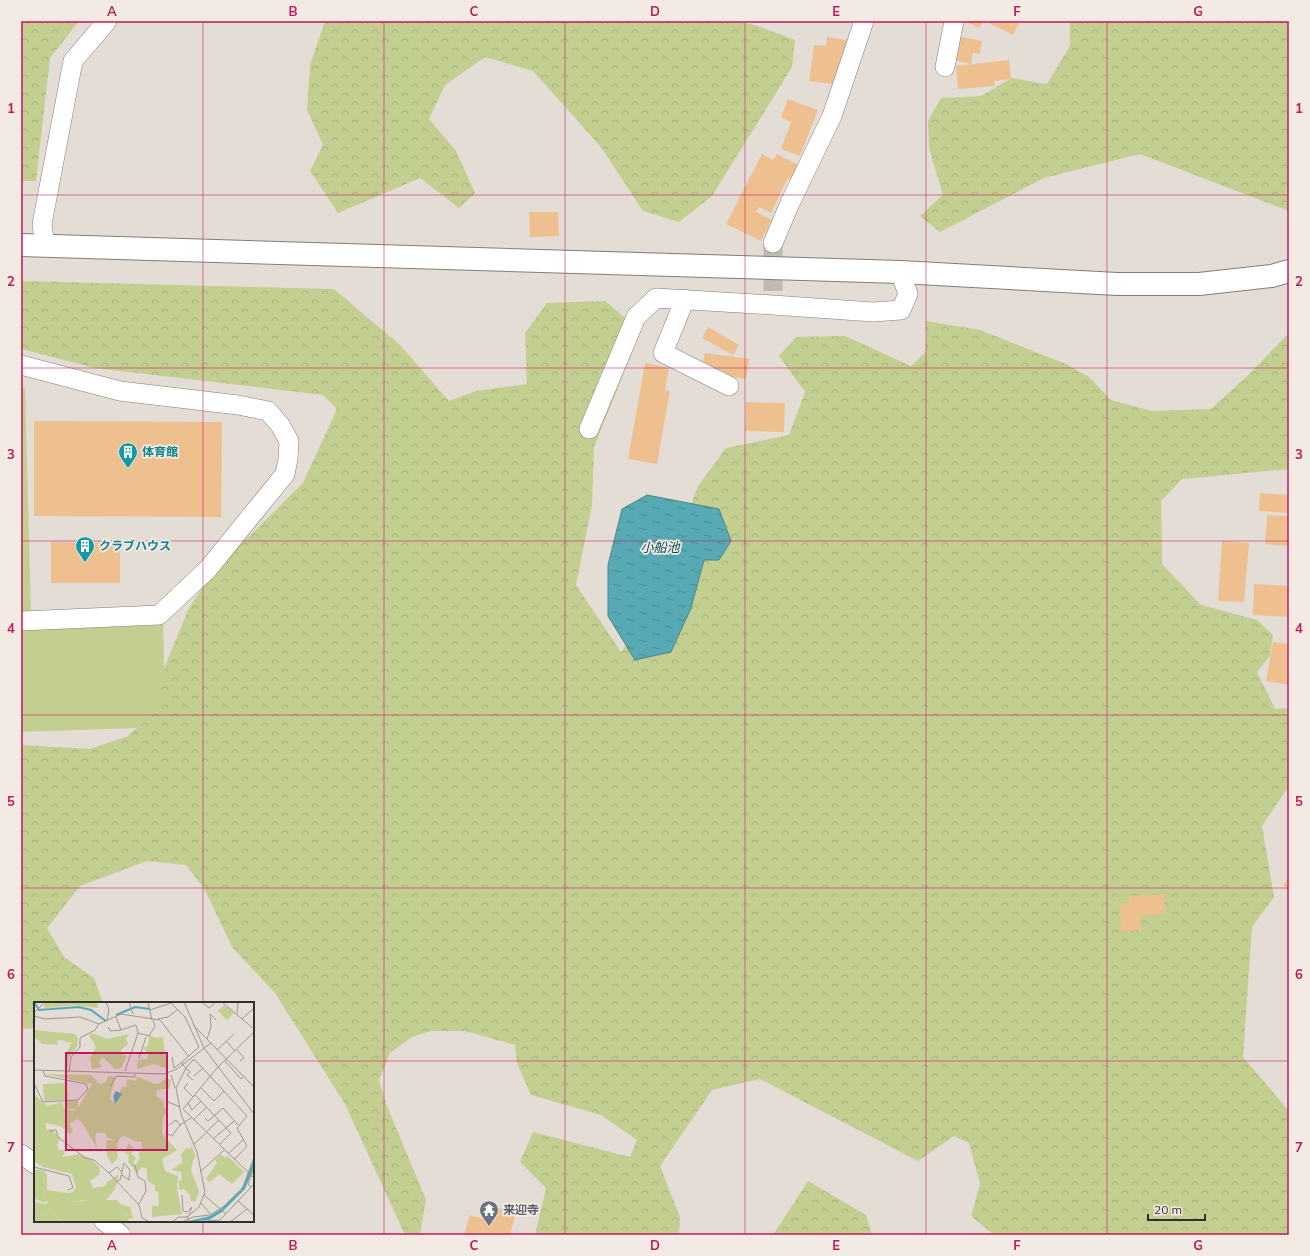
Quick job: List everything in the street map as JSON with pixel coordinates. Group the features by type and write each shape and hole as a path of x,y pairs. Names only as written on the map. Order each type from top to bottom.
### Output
{"street":[{"path":"45,246 42,224 73,61 107,21"},
{"path":"773,243 790,203 832,116 864,21"},
{"path":"944,67 954,21"},
{"path":"21,245 900,272 1117,284 1199,284 1272,276 1289,271"},
{"path":"589,429 636,317 656,298 873,312 901,310 908,294 900,272"},
{"path":"685,299 663,353 729,386"},
{"path":"21,365 120,391 238,405 268,411 280,425 289,441 285,474 208,569 159,615 21,621"},
{"path":"21,1154 34,1163"},
{"path":"105,1222 121,1235"}],"green space":[{"path":"21,21 79,21 50,58 36,181 21,181"},
{"path":"325,21 733,21 755,25 795,40 792,67 712,196 679,222 643,211 601,147 533,71 485,57 445,85 429,119 456,151 475,193 459,208 420,178 338,213 310,171 323,145 307,110 310,65"},
{"path":"1070,21 1289,21 1289,211 1140,154 1044,178 940,232 920,216 943,195 929,148 928,121 941,98 981,96 1012,78 1047,84 1070,46"},
{"path":"21,281 334,289 401,346 449,401 476,391 527,384 525,333 547,303 605,301 641,331 594,447 592,505 576,585 621,652 650,614 698,486 726,448 789,435 805,392 779,356 796,337 845,336 911,366 926,352 926,321 980,330 1066,364 1089,377 1111,400 1152,411 1211,409 1248,375 1289,333 1289,469 1182,479 1161,501 1162,564 1201,605 1257,620 1273,635 1270,656 1257,672 1275,709 1289,708 1289,786 1262,826 1274,897 1252,927 1243,1057 1289,1111 1289,1235 994,1235 971,1216 980,1184 969,1143 954,1136 918,1161 760,1079 712,1090 660,1166 680,1217 679,1235 535,1235 546,1188 520,1162 533,1132 630,1157 637,1140 601,1115 531,1095 517,1063 515,1045 465,1031 431,1031 412,1037 390,1053 379,1080 387,1106 426,1200 420,1235 405,1235 345,1104 275,993 232,947 205,890 186,865 147,861 80,886 47,928 64,957 94,978 103,1002 34,1002 34,1028 21,1029 21,745 90,749 128,736 155,711 165,666 189,608 215,570 303,483 337,409 323,395 95,368 21,349"},
{"path":"21,388 25,388 31,614 21,614"},
{"path":"163,625 166,727 21,732 21,630"},
{"path":"808,1181 866,1215 872,1235 773,1235"}],"water":[{"name":"小船池","path":"647,495 719,509 731,541 719,560 704,560 691,608 671,652 635,660 608,616 608,565 622,509"}],"building":[{"path":"965,21 983,21 979,28"},
{"path":"985,21 1020,21 1013,35"},
{"path":"957,36 982,41 980,54 973,53 971,64 953,60"},
{"path":"827,37 851,41 845,86 809,81 814,45 826,46"},
{"path":"1009,60 1011,79 994,81 995,86 958,89 956,66"},
{"path":"788,99 818,110 800,156 781,149 791,122 781,117"},
{"path":"762,154 773,160 777,154 806,169 799,184 788,178 771,213 759,207 756,212 772,220 761,241 726,224"},
{"path":"529,212 558,212 559,236 530,237"},
{"path":"708,327 739,345 733,355 702,338"},
{"path":"705,353 749,359 746,379 715,374 702,367"},
{"path":"645,363 669,368 665,390 670,391 657,464 628,459"},
{"path":"746,402 785,403 784,432 745,431"},
{"name":"体育館","path":"34,421 222,422 221,517 34,516"},
{"path":"1260,493 1289,495 1289,513 1259,511"},
{"path":"1267,515 1289,516 1289,546 1265,544"},
{"path":"1222,541 1249,543 1244,602 1218,601"},
{"name":"クラブハウス","path":"51,542 120,543 120,583 51,583"},
{"path":"1254,584 1289,586 1289,617 1253,615"},
{"path":"1273,642 1289,644 1289,685 1266,681"},
{"path":"1289,878 1289,891 1283,885"},
{"path":"1164,894 1165,914 1140,916 1141,930 1121,931 1120,903 1129,903 1129,896"},
{"name":"来迎寺","path":"492,1206 516,1213 510,1235 464,1235 470,1215 488,1220"}],"tunnel":[{"path":"773,243 773,305"}],"place":[{"name":"体育館","path":"128,469"},
{"name":"クラブハウス","path":"85,563"},
{"name":"来迎寺","path":"489,1227"}]}
